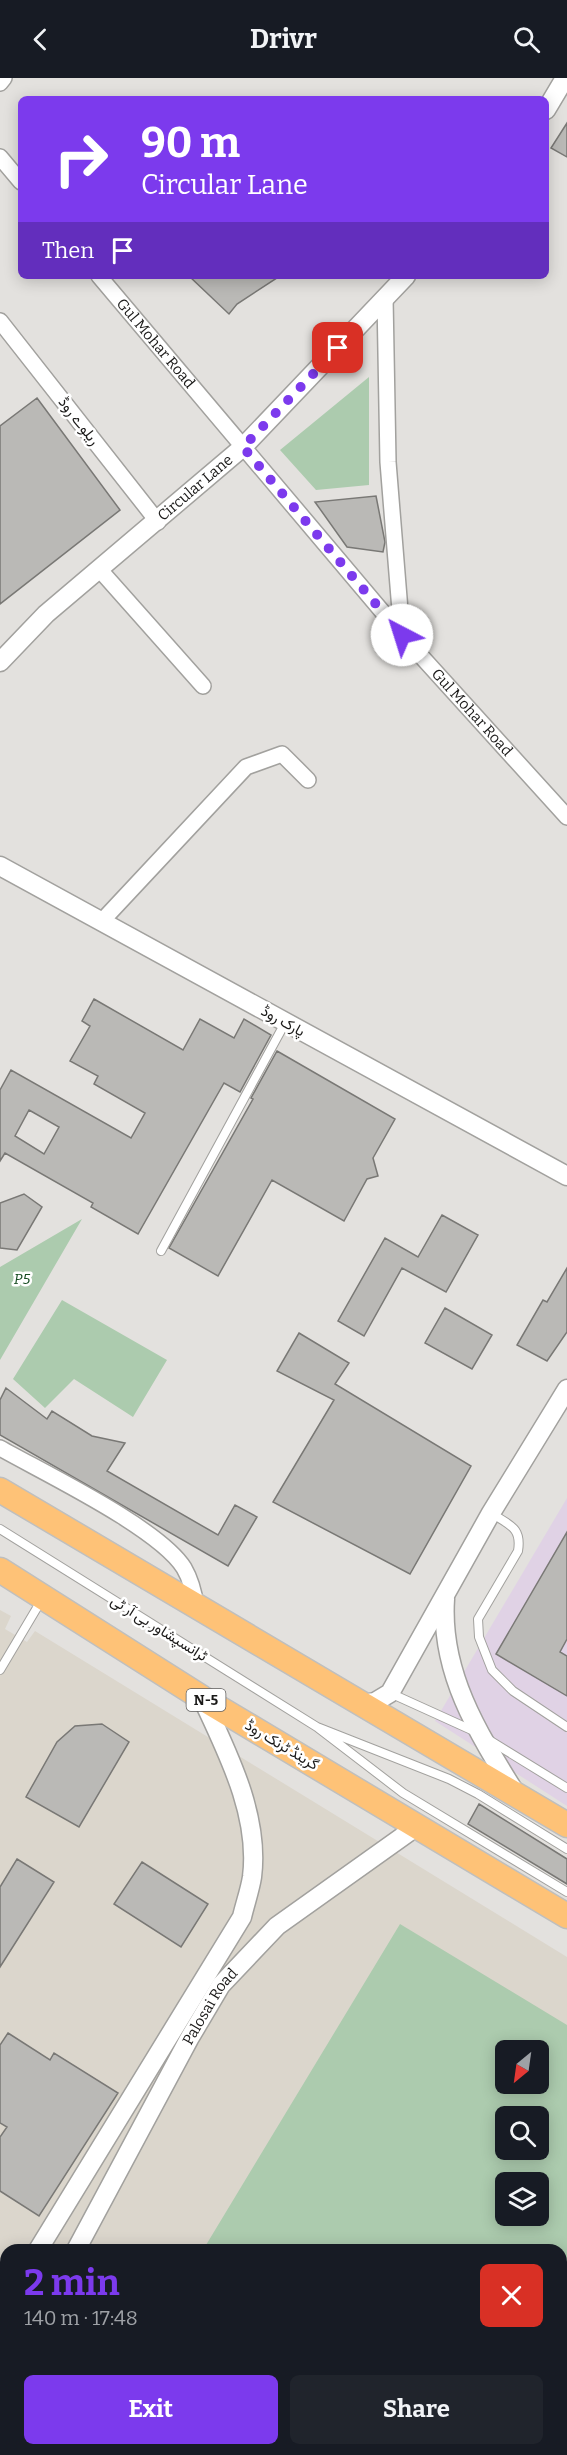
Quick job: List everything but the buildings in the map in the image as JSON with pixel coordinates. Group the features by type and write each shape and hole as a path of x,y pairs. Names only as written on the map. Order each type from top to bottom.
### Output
{"highway":[{"path":"0,1490 567,1825"},
{"name":"گرینڈ ٹرنک روڈ","path":"0,1570 202,1698 567,1916"}],"street":[{"path":"0,83 4,78"},
{"path":"549,105 565,78"},
{"path":"0,157 18,178"},
{"name":"Gul Mohar Road","path":"102,279 402,635 567,817"},
{"name":"Circular Lane","path":"0,662 46,614 158,522 243,447 403,279"},
{"path":"385,298 388,462 402,635"},
{"name":"ریلوے روڈ","path":"0,321 158,522"},
{"path":"100,570 203,686"},
{"path":"102,921 246,767 282,754 308,780"},
{"name":"پارک روڈ","path":"0,866 567,1176"},
{"path":"363,1704 375,1702 390,1693 491,1513 567,1389"},
{"path":"0,1448 137,1526 161,1544 183,1566 193,1585 196,1606"},
{"path":"445,1594 444,1621 447,1650 455,1681 478,1733 516,1794"},
{"path":"42,2244 242,1917 252,1878 253,1855 246,1806 228,1754 202,1698"},
{"name":"Palosai Road","path":"82,2244 189,2039 221,1985 277,1926 416,1827"},
{"path":"172,2029 189,2039"}],"lane":[{"path":"161,1251 286,1023"},
{"path":"491,1513 517,1530 520,1539 518,1551 478,1619 479,1637 492,1670 513,1691 567,1726"},
{"name":"ٹرانسپشاور بی آر ٹی","path":"0,1529 317,1727 403,1793 567,1892"},
{"path":"0,1670 44,1597"},
{"path":"390,1693 478,1733 567,1788"},
{"name":"ٹرانسپشاور بی آر ٹی","path":"317,1727 449,1779 478,1794 567,1849"}],"shaded area":[{"path":"567,1498 567,1806 435,1721"},
{"path":"0,1610 11,1616 5,1629 27,1642 35,1631 567,1957 567,2244 0,2244"}],"green space":[{"path":"369,377 369,485 316,490 280,450"},
{"name":"P5","path":"82,1219 0,1360 0,1267"},
{"path":"62,1300 167,1360 133,1417 74,1379 45,1408 13,1379"},
{"path":"400,1924 567,2025 567,2244 207,2244"}],"route":[{"path":"338,348 243,447 402,635"}]}
